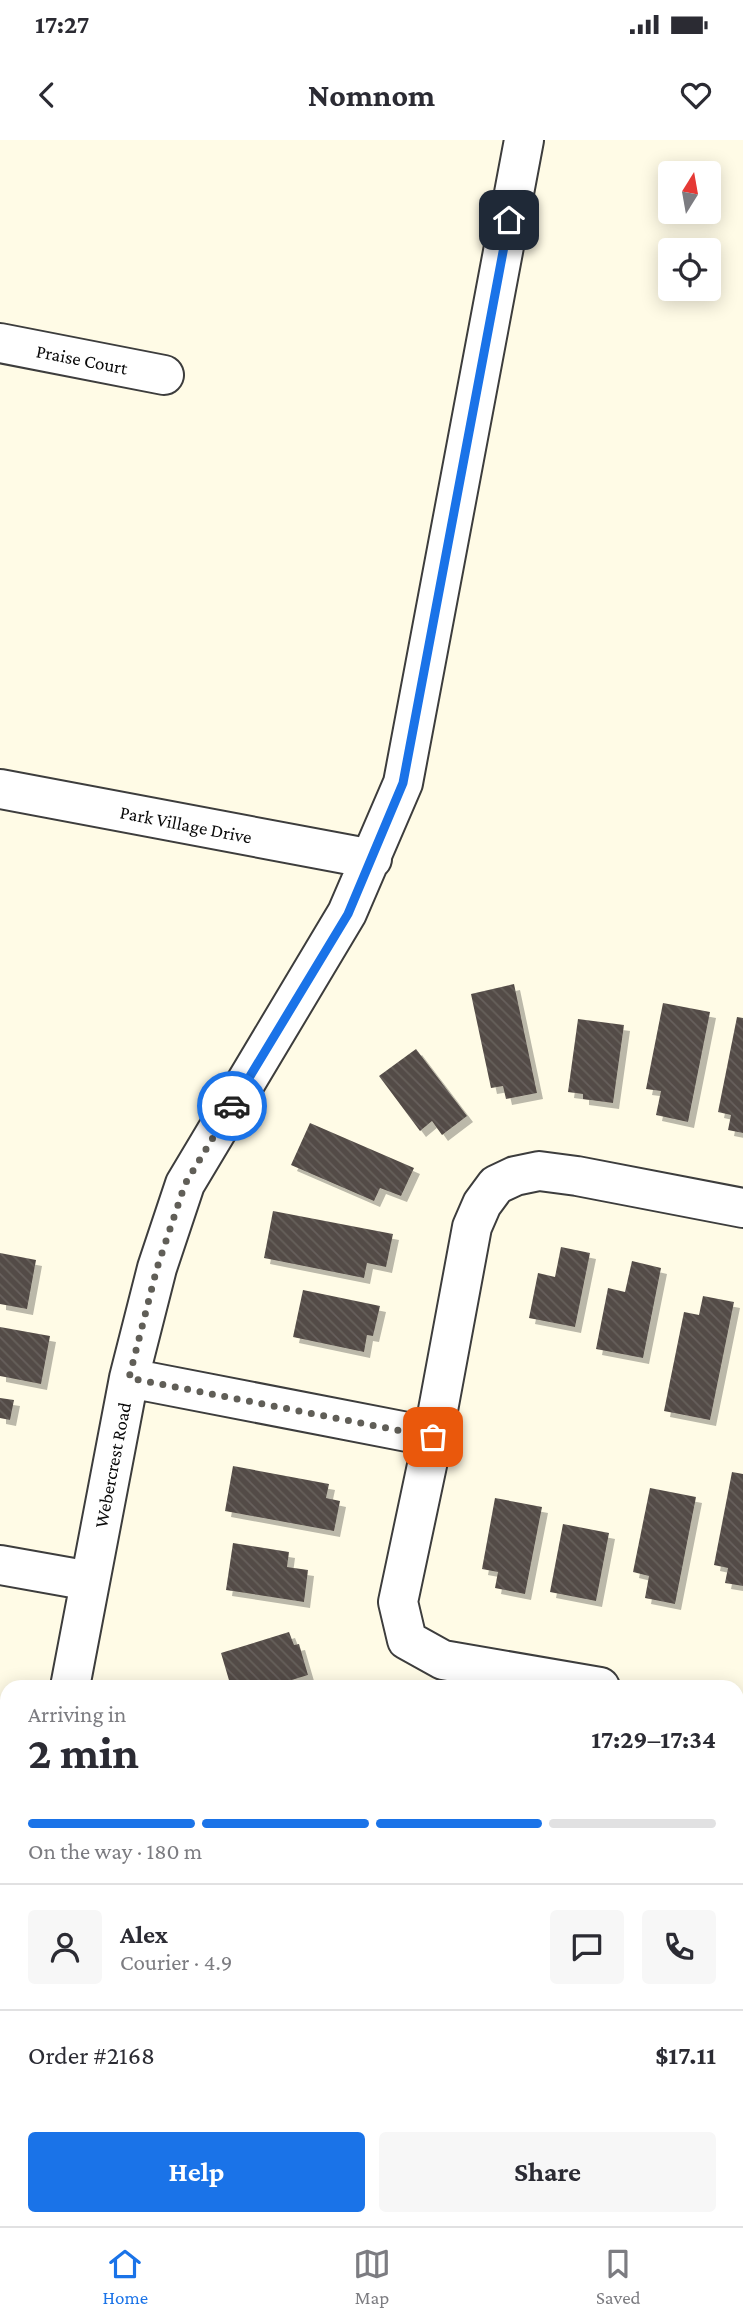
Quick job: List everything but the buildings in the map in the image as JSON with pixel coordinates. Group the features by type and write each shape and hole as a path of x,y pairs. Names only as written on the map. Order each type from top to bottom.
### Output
{"street":[{"name":"Webercrest Road","path":"71,1680 129,1378 157,1268 185,1184 348,914 403,783 524,140"},
{"name":"Praise Court","path":"0,343 164,375"},
{"name":"Park Village Drive","path":"0,789 372,859"},
{"path":"559,1680 443,1660 407,1640 398,1602 433,1437 471,1227 482,1204 496,1185 515,1176 539,1171 743,1208"},
{"path":"129,1378 433,1437"},
{"path":"0,1565 90,1581"}],"way so far":[{"path":"232,1106 185,1184 157,1268 129,1378 433,1437"}],"route":[{"path":"232,1106 348,914 403,783 509,220"}]}
